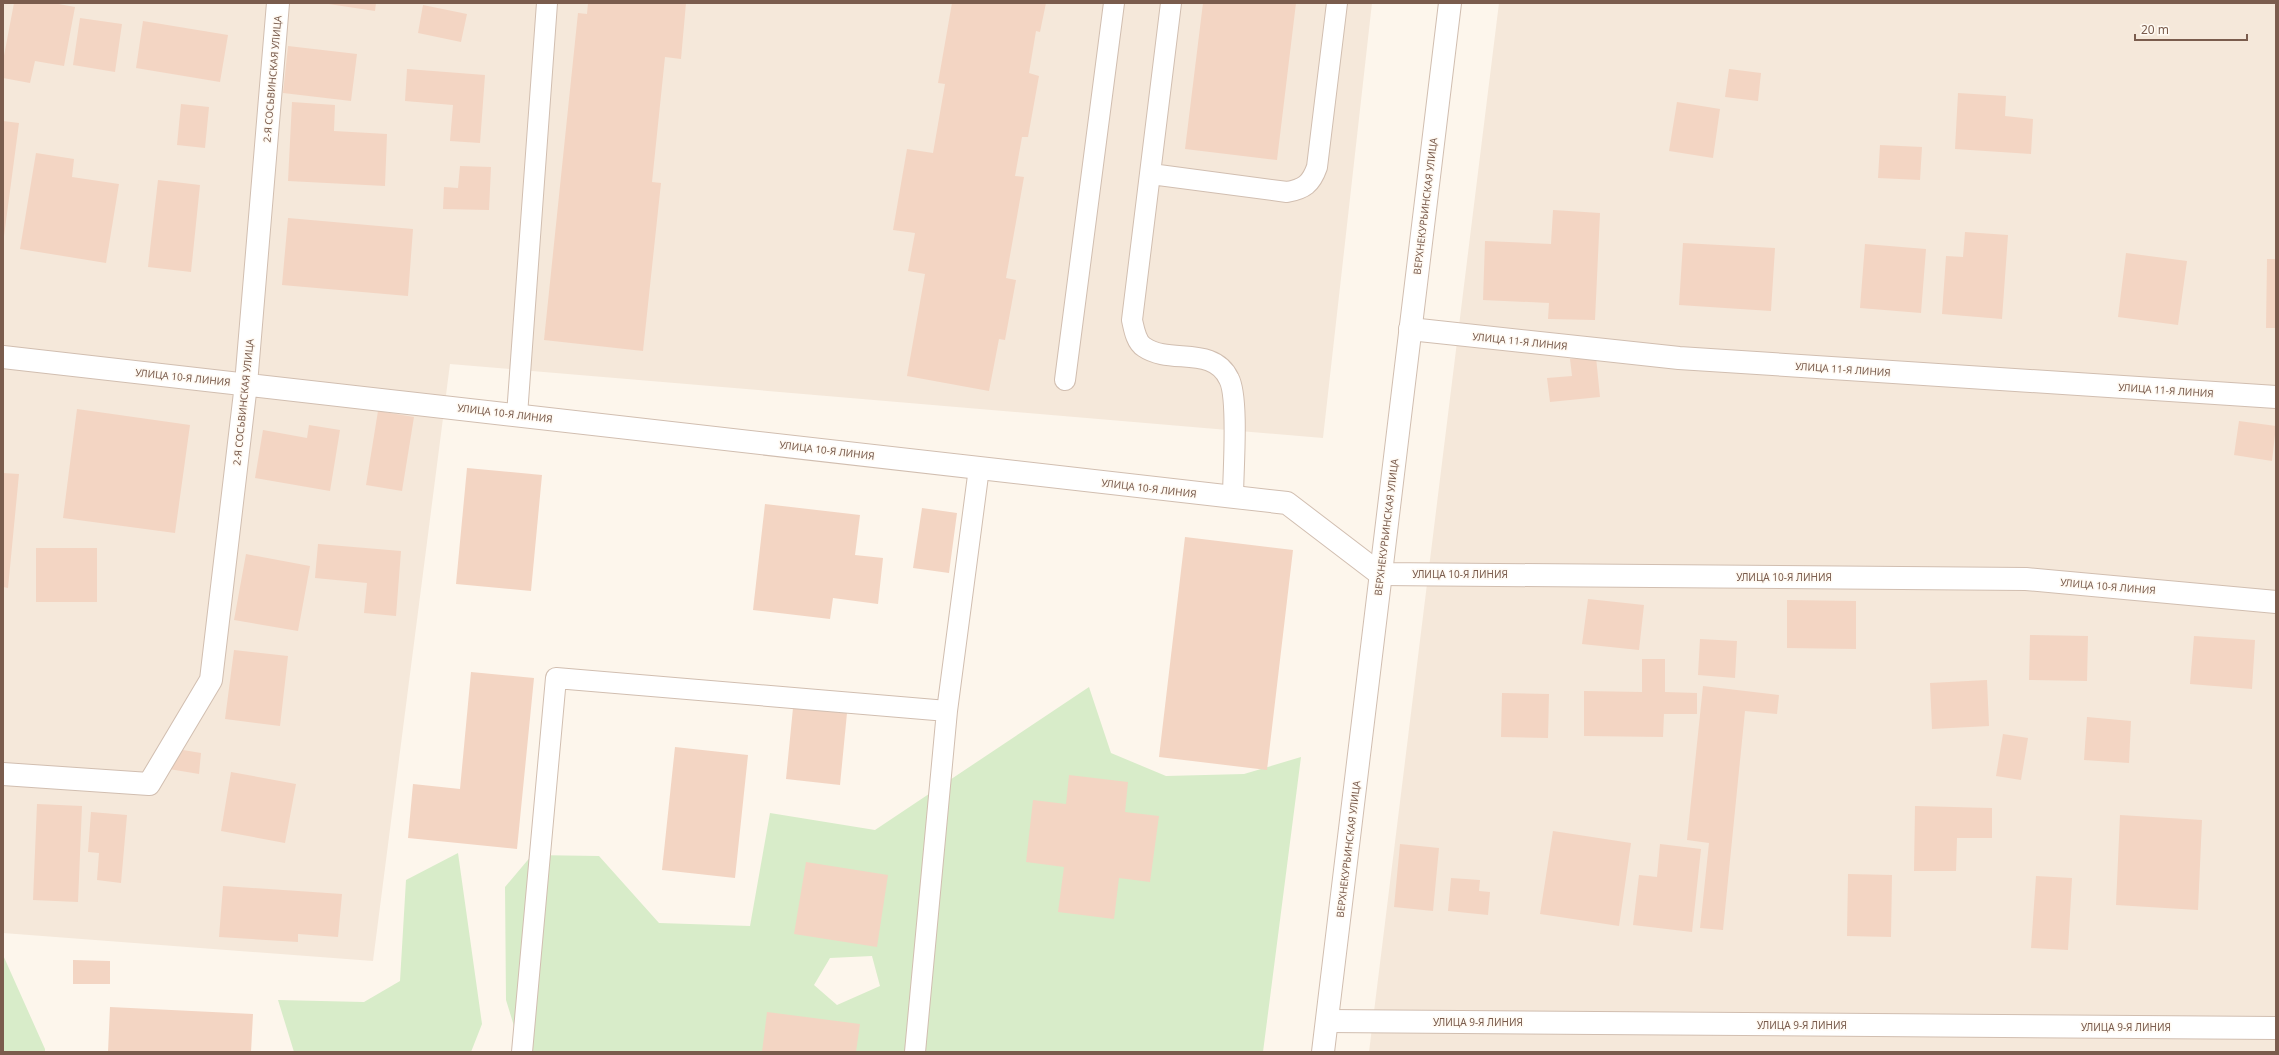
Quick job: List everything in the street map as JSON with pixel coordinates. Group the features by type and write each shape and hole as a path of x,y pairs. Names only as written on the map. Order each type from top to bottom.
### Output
{"street":[{"name":"2-Я СОСЬВИНСКАЯ УЛИЦА","path":"3,774 149,784 211,680 246,384 278,3"},
{"name":"ВЕРХНЕКУРЬИНСКАЯ УЛИЦА","path":"1323,1052 1328,1021 1380,574 1450,3"},
{"name":"УЛИЦА 11-Я ЛИНИЯ","path":"1410,329 1679,358 2276,398"},
{"name":"УЛИЦА 10-Я ЛИНИЯ","path":"3,357 1287,503 1380,574 2026,579 2276,602"},
{"name":"УЛИЦА 9-Я ЛИНИЯ","path":"1328,1021 2276,1028"}],"lane":[{"path":"517,415 547,3"},
{"path":"1065,380 1114,3"},
{"path":"1171,3 1132,320 1135,334 1143,347 1156,352 1204,358 1221,368 1229,379 1234,396 1233,497"},
{"path":"1151,174 1287,192 1302,189 1312,180 1317,167 1337,3"},
{"path":"914,1052 947,711 979,468"},
{"path":"522,1052 556,678 947,711"}],"shaded area":[{"path":"3,3 1372,3 1323,438 450,364 373,961 3,933"},
{"path":"1499,3 2276,3 2276,1052 1369,1052"}],"green space":[{"path":"1089,687 1111,753 1166,776 1244,774 1301,757 1263,1052 522,1052 506,1000 505,887 532,855 599,856 659,923 750,926 770,813 875,830","holes":["872,956 880,986 837,1005 814,985 830,958"]},
{"path":"458,853 482,1024 471,1052 294,1052 278,1000 364,1002 400,981 406,880"},
{"path":"3,955 45,1049 45,1052 3,1052"}],"building":[{"path":"14,3 53,3 75,7 64,66 35,61 30,83 3,78 3,61"},
{"path":"322,3 376,3 375,11"},
{"path":"588,3 686,3 681,59 665,57 652,182 661,183 643,351 544,340 578,13 587,14"},
{"path":"952,3 1046,3 1040,32 1036,31 1029,73 1039,76 1028,137 1022,137 1015,176 1024,177 1006,278 1016,280 1005,340 999,339 989,391 907,376 925,274 908,271 915,233 893,230 907,149 933,153 945,84 938,83"},
{"path":"1203,3 1296,3 1277,160 1185,149"},
{"path":"423,5 467,14 461,42 418,33"},
{"path":"80,18 122,24 115,72 73,65"},
{"path":"143,21 228,35 220,82 136,68"},
{"path":"288,46 357,54 351,101 283,93"},
{"path":"407,69 485,75 480,143 450,141 453,105 405,101"},
{"path":"1729,69 1761,73 1758,101 1725,97"},
{"path":"1958,93 2006,96 2005,116 2033,119 2031,154 1955,149"},
{"path":"292,102 335,105 334,131 387,134 385,186 288,181"},
{"path":"1677,102 1720,109 1713,158 1669,151"},
{"path":"181,104 209,107 205,148 177,145"},
{"path":"3,121 19,123 4,236 3,236"},
{"path":"1880,145 1922,147 1920,180 1878,178"},
{"path":"36,153 74,159 72,177 119,184 106,263 20,249"},
{"path":"460,166 491,167 489,210 443,209 444,187 458,188"},
{"path":"158,180 200,185 191,272 148,267"},
{"path":"1553,210 1600,213 1595,320 1548,319 1549,303 1483,300 1485,241 1551,244"},
{"path":"288,218 413,229 408,296 282,285"},
{"path":"1965,232 2008,235 2002,319 1942,314 1946,256 1963,257"},
{"path":"1683,243 1775,248 1771,311 1679,305"},
{"path":"1865,244 1926,249 1921,313 1860,308"},
{"path":"2126,253 2187,261 2178,325 2118,317"},
{"path":"2267,259 2276,259 2276,328 2266,328"},
{"path":"1596,357 1600,397 1550,402 1547,378 1572,376 1570,359"},
{"path":"77,409 190,425 175,533 63,518"},
{"path":"378,411 414,417 402,491 366,485"},
{"path":"2239,421 2276,426 2272,461 2234,455"},
{"path":"309,425 340,430 330,491 255,478 263,430 307,438"},
{"path":"467,468 542,475 531,591 456,584"},
{"path":"3,473 19,474 8,588 3,587"},
{"path":"765,504 860,515 855,555 883,558 878,604 833,598 830,619 753,610"},
{"path":"922,508 957,513 949,573 913,568"},
{"path":"1185,537 1293,550 1267,770 1159,757"},
{"path":"318,544 401,551 396,616 364,613 367,583 315,578"},
{"path":"36,548 97,548 97,602 36,602"},
{"path":"246,554 310,566 298,631 234,620"},
{"path":"1588,599 1644,605 1639,650 1582,644"},
{"path":"1787,600 1856,601 1856,649 1787,648"},
{"path":"2030,635 2088,636 2087,681 2029,680"},
{"path":"2194,636 2255,640 2252,689 2190,684"},
{"path":"1700,639 1737,641 1735,678 1698,675"},
{"path":"234,650 288,656 280,726 225,719"},
{"path":"1642,659 1665,659 1665,692 1697,693 1697,714 1664,714 1663,737 1584,736 1584,691 1642,692"},
{"path":"471,672 534,678 517,849 408,838 413,784 460,789"},
{"path":"1987,680 1989,726 1932,729 1930,683"},
{"path":"1703,686 1779,695 1777,714 1745,711 1723,930 1700,928 1709,843 1687,840"},
{"path":"1502,693 1549,694 1548,738 1501,737"},
{"path":"793,708 847,713 840,785 786,779"},
{"path":"2087,717 2131,721 2129,763 2084,760"},
{"path":"2003,734 2028,738 2021,780 1996,776"},
{"path":"675,747 748,755 735,878 662,870"},
{"path":"171,748 201,753 199,774 169,769"},
{"path":"231,772 296,784 285,843 221,831"},
{"path":"1069,775 1128,782 1125,812 1159,816 1150,882 1119,878 1114,919 1058,912 1064,867 1026,862 1033,800 1066,804"},
{"path":"37,804 82,806 78,902 33,900"},
{"path":"1915,806 1992,808 1992,838 1957,838 1956,871 1914,871"},
{"path":"91,812 127,815 121,883 97,880 99,853 88,852"},
{"path":"2120,815 2202,820 2198,910 2116,905"},
{"path":"1553,831 1631,843 1619,926 1540,914"},
{"path":"1400,844 1439,848 1433,911 1394,907"},
{"path":"1660,844 1701,849 1692,932 1633,925 1639,875 1657,877"},
{"path":"806,862 888,875 877,947 794,934"},
{"path":"1848,874 1892,875 1891,937 1847,936"},
{"path":"2036,876 2072,878 2068,950 2031,948"},
{"path":"1451,878 1480,880 1479,891 1490,892 1488,915 1448,911"},
{"path":"223,886 342,894 338,937 298,934 298,942 219,937"},
{"path":"73,960 110,961 110,984 73,984"},
{"path":"110,1007 253,1014 251,1052 108,1052"},
{"path":"767,1012 860,1024 856,1052 762,1052"}]}
